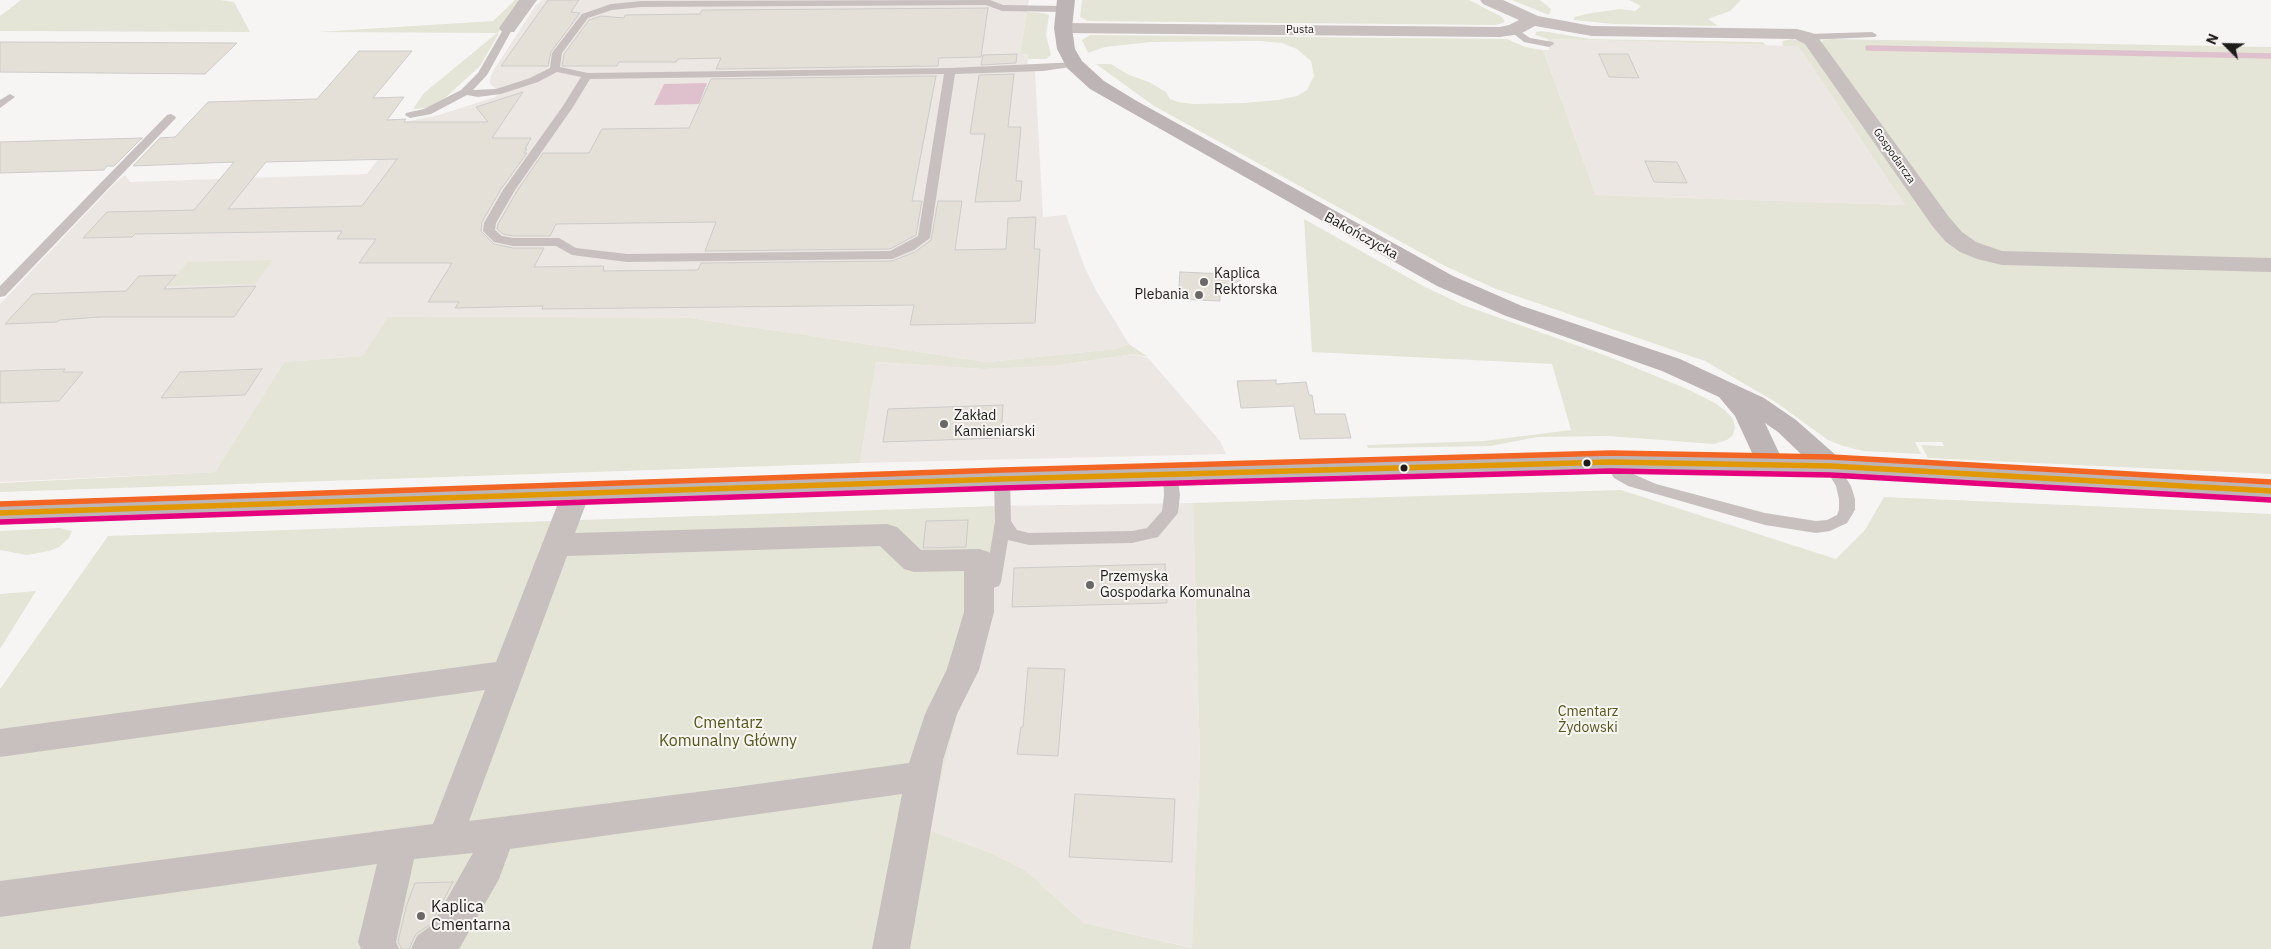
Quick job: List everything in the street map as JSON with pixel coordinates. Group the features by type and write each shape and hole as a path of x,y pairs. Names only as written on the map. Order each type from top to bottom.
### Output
{"street":[{"path":"508,28 528,0"},
{"path":"1489,0 1533,20 1592,31 1797,34 1806,36"},
{"name":"Pusta","path":"1064,12 1482,32 1514,30 1533,20"},
{"name":"Bakończycka","path":"1064,12 1066,49 1074,64 1097,85 1128,104 1445,281 1514,311 1671,365 1729,394 1755,404 1769,413 1831,466"},
{"name":"Gospodarcza","path":"1806,36 1811,40 1940,222 1954,237 1968,247 2002,258 2271,265"},
{"name":"Bakończycka","path":"1729,394 1746,412 1770,464"},
{"path":"0,512 1002,479 1611,462 1831,466 2271,491"},
{"path":"445,839 576,493"},
{"path":"557,545 887,535 914,561 979,560 979,612 962,670 941,714 923,776 891,949"},
{"path":"0,743 508,674"},
{"path":"0,898 400,844 498,834 736,803 923,776"},
{"path":"430,949 445,938 486,868 498,834"},
{"path":"380,949 377,942 400,844"}],"lane":[{"path":"555,69 556,53 574,28 585,16 611,7 680,4 986,2 1002,8 1064,12"},
{"path":"410,114 427,112 465,92 482,75 508,28"},
{"path":"1514,30 1527,40 1549,44"},
{"path":"1806,36 1872,35"},
{"path":"465,92 478,94 496,92 534,80 555,69 578,72 587,76 622,74 738,75 1042,68 1074,64"},
{"path":"587,76 568,107 509,190 490,223 489,231 498,239 513,242 559,242 572,251 627,258 892,255 924,238 950,71"},
{"path":"0,104 10,97"},
{"path":"0,293 170,117"},
{"path":"1611,462 1619,474 1633,482 1653,489 1765,520 1816,527 1830,525 1842,519 1847,510 1845,493 1831,466"},
{"path":"1003,522 1012,535 1029,540 1132,537 1152,533 1170,513 1172,495 1170,474"},
{"path":"993,582 1003,522 1002,479"}],"shaded area":[{"path":"542,0 1029,0 1020,54 1028,54 1027,71 1035,71 1043,217 1066,215 1085,268 1097,292 1129,344 1116,349 987,362 690,318 363,356 284,362 215,472 0,482 0,304 115,183 125,175 130,182 367,174 405,122 439,115 495,97 500,92 490,84 493,71 536,5"},
{"path":"1548,39 1798,46 1905,205 1596,195 1543,50 1549,50"},
{"path":"707,83 699,104 654,105 664,84"},
{"path":"1134,354 1148,358 1220,441 1226,454 860,463 876,362 984,369 1054,366"},
{"path":"1193,503 1200,762 1193,948 1084,923 1025,870 991,853 927,830 991,578 997,506"}],"green space":[{"path":"21,0 220,0 234,2 250,32 0,31 0,16"},
{"path":"515,0 522,0 498,33 480,66 445,98 428,108 413,109 424,93 497,33 317,32 493,21"},
{"path":"1082,0 1469,0 1502,17 1505,22 1496,25 1088,21 1080,17"},
{"path":"1512,0 1540,0 1551,9 1549,15"},
{"path":"1629,0 1741,0 1730,11 1708,19 1718,26 1613,24 1574,20 1574,17 1586,14 1620,9 1635,11 1641,6"},
{"path":"1027,12 1049,15 1046,35 1051,55 1046,59 1028,59 1028,54 1020,54"},
{"path":"1542,31 1590,39 1763,42 1766,45 1548,39 1535,35 1536,32"},
{"path":"1090,35 1507,39 1525,47 1543,50 1596,195 1905,205 1798,46 1783,46 1782,41 1792,39 1805,42 1966,252 2271,270 2271,474 1928,458 1921,445 1944,446 1942,442 1915,442 1921,454 1864,451 1843,446 1828,440 1774,401 1705,361 1496,289 1445,266 1154,106 1096,64 1111,64 1129,75 1149,82 1166,92 1170,99 1178,102 1193,104 1244,103 1278,100 1297,96 1307,90 1314,76 1311,61 1297,49 1282,43 1259,41 1151,42 1105,47 1088,53 1082,40"},
{"path":"1823,40 2271,47 2271,260 1995,251 1983,247 1961,234 1821,44"},
{"path":"1304,219 1425,287 1463,305 1607,356 1687,389 1715,403 1733,419 1735,427 1733,435 1727,440 1714,444 1608,436 1538,437 1490,446 1368,448 1367,445 1484,441 1571,430 1552,364 1312,352"},
{"path":"273,260 255,284 168,286 188,262"},
{"path":"388,317 690,318 987,362 1116,349 1129,344 1148,357 1134,354 1054,366 984,369 876,362 860,463 0,492 0,483 215,472 284,362 363,356"},
{"path":"1621,490 1836,559 1865,530 1884,497 2271,514 2271,949 0,949 0,689 108,536 997,506 991,578 928,830 991,853 1025,870 1084,923 1192,948 1200,762 1193,503"},
{"path":"60,528 72,531 69,538 59,547 49,551 27,555 0,550 0,531"},
{"path":"36,591 0,649 0,594"}],"building":[{"path":"548,0 579,0 571,12 580,13 551,52 548,66 501,66"},
{"path":"988,8 981,57 939,58 938,66 716,69 721,58 678,59 676,62 619,62 617,66 562,66 564,54 589,20 601,16 624,18 625,15 700,14 702,10"},
{"path":"0,42 237,43 205,74 0,72"},
{"path":"359,51 412,51 373,98 404,97 387,120 406,119 404,122 488,122 476,107 523,92 492,138 531,138 524,153 527,153 501,189 482,222 481,231 494,244 513,248 544,248 534,267 604,266 603,271 698,270 701,263 892,261 915,252 931,240 938,201 962,201 955,250 1006,249 1008,218 1036,217 1034,249 1040,249 1035,323 910,325 914,305 542,309 543,306 455,308 459,302 428,302 452,263 359,263 376,239 337,239 342,231 135,234 132,237 83,238 107,212 194,210 234,162 133,166 160,138 175,137 208,102 317,99","holes":["397,159 362,206 228,209 266,162"]},
{"path":"1017,54 1016,63 981,65 983,55"},
{"path":"1599,54 1628,54 1639,78 1609,77"},
{"path":"1014,74 1008,127 1021,127 1016,181 1022,181 1020,201 975,202 985,134 970,134 979,75"},
{"path":"936,76 912,201 922,201 916,235 890,249 705,251 716,222 556,224 550,236 513,236 503,234 497,229 517,191 543,153 589,153 602,129 689,128 711,79"},
{"path":"142,138 114,166 107,166 104,170 0,173 0,142"},
{"path":"1645,161 1677,162 1687,183 1654,182"},
{"path":"1180,272 1250,275 1220,291 1220,301 1178,299"},
{"path":"176,275 164,289 256,286 234,317 100,317 60,320 57,322 5,324 33,294 126,291 139,276"},
{"path":"65,369 63,372 83,372 59,401 0,403 0,371"},
{"path":"262,369 245,395 161,398 180,372"},
{"path":"1276,380 1276,384 1306,382 1309,395 1312,395 1315,414 1345,414 1351,438 1300,439 1294,406 1241,408 1237,381"},
{"name":"Zakład Kamieniarski","path":"1003,405 1001,438 883,442 888,409"},
{"path":"968,520 966,547 923,548 926,521"},
{"name":"Przemyska Gospodarka Komunalna","path":"1165,564 1167,603 1012,607 1014,568"},
{"path":"1028,668 1065,669 1058,756 1017,754 1021,727 1023,727"},
{"path":"1075,794 1175,799 1172,862 1069,857"},
{"name":"Kaplica Cmentarna","path":"453,882 431,924 416,934 409,949 402,949 398,942 406,907 415,883"}],"waterway":[{"path":"1868,48 2271,56"}],"transit line":[{"path":"0,504 1002,470 1611,453 1831,457 2271,482"},
{"path":"0,513 1002,479 1611,462 1831,466 2271,491"},
{"path":"0,522 1002,488 1611,471 1831,475 2271,500"}],"place":[{"name":"Kaplica Rektorska","path":"1204,282"},
{"name":"Plebania","path":"1199,295"},
{"name":"Zakład Kamieniarski","path":"944,424"},
{"name":"Przemyska Gospodarka Komunalna","path":"1090,585"},
{"name":"Kaplica Cmentarna","path":"421,916"}],"park label":[{"name":"Cmentarz Żydowski","path":"1588,720"},
{"name":"Cmentarz Komunalny Główny","path":"728,732"}]}
